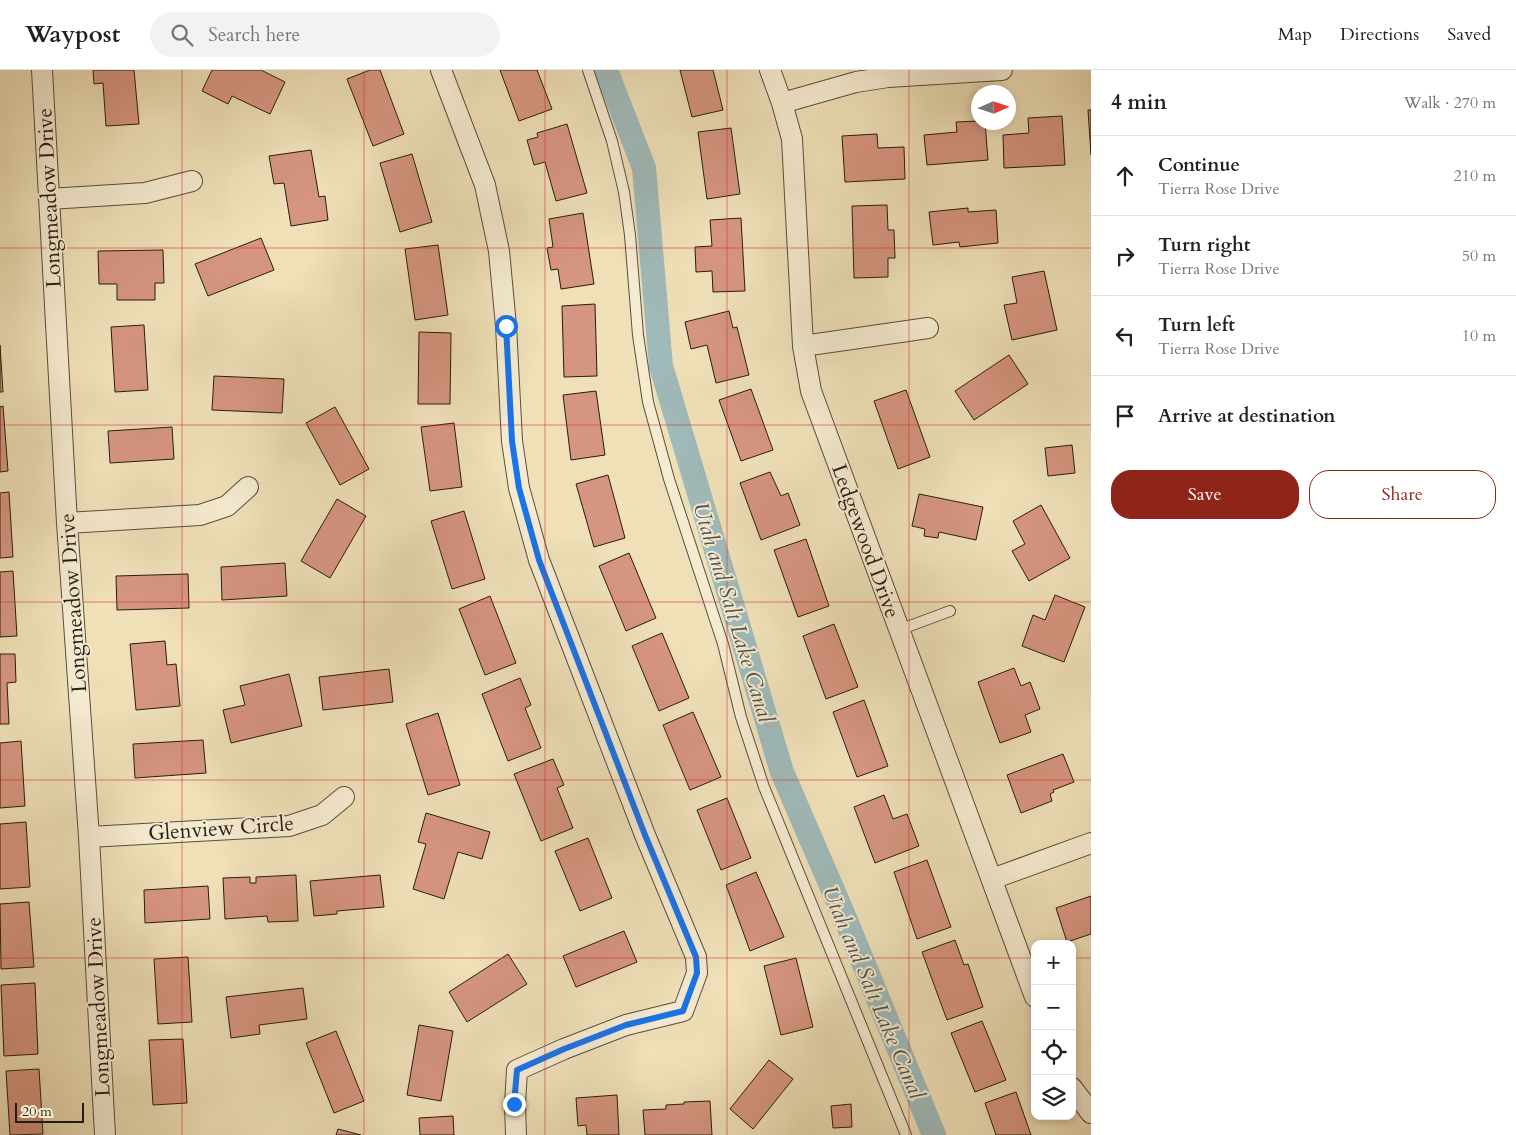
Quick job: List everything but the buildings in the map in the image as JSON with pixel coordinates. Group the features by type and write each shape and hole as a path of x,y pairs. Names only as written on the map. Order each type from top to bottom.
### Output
{"street":[{"name":"Longmeadow Drive","path":"42,70 67,523 89,837 105,1135"},
{"path":"441,70 485,185 499,251 506,326 512,441 519,488 539,560 645,835 691,943 697,973 683,1011 626,1025 517,1070 514,1104 516,1135"},
{"name":"Ledgewood Drive","path":"770,70 792,139 803,346 811,392 1031,986"},
{"path":"782,103 832,88 888,77 1002,70"},
{"path":"50,199 145,193 192,181"},
{"path":"803,346 928,328"},
{"path":"67,523 200,515 227,506 248,487"},
{"name":"Glenview Circle","path":"89,837 289,826 322,815 344,797"},
{"path":"992,879 1091,843"},
{"path":"1076,1093 1091,1112"}],"lane":[{"path":"588,70 612,141 624,192 630,235 638,335 648,402 669,479 723,644 741,717 764,787 906,1135"},
{"path":"899,630 950,611"}],"waterway":[{"name":"Utah and Salt Lake Canal","path":"606,70 644,168 661,366 782,772 845,918 934,1135"}],"route":[{"path":"506,326 512,441 519,488 539,560 645,835 691,943 696,957 697,973 683,1011 626,1025 517,1070 514,1104"}]}
